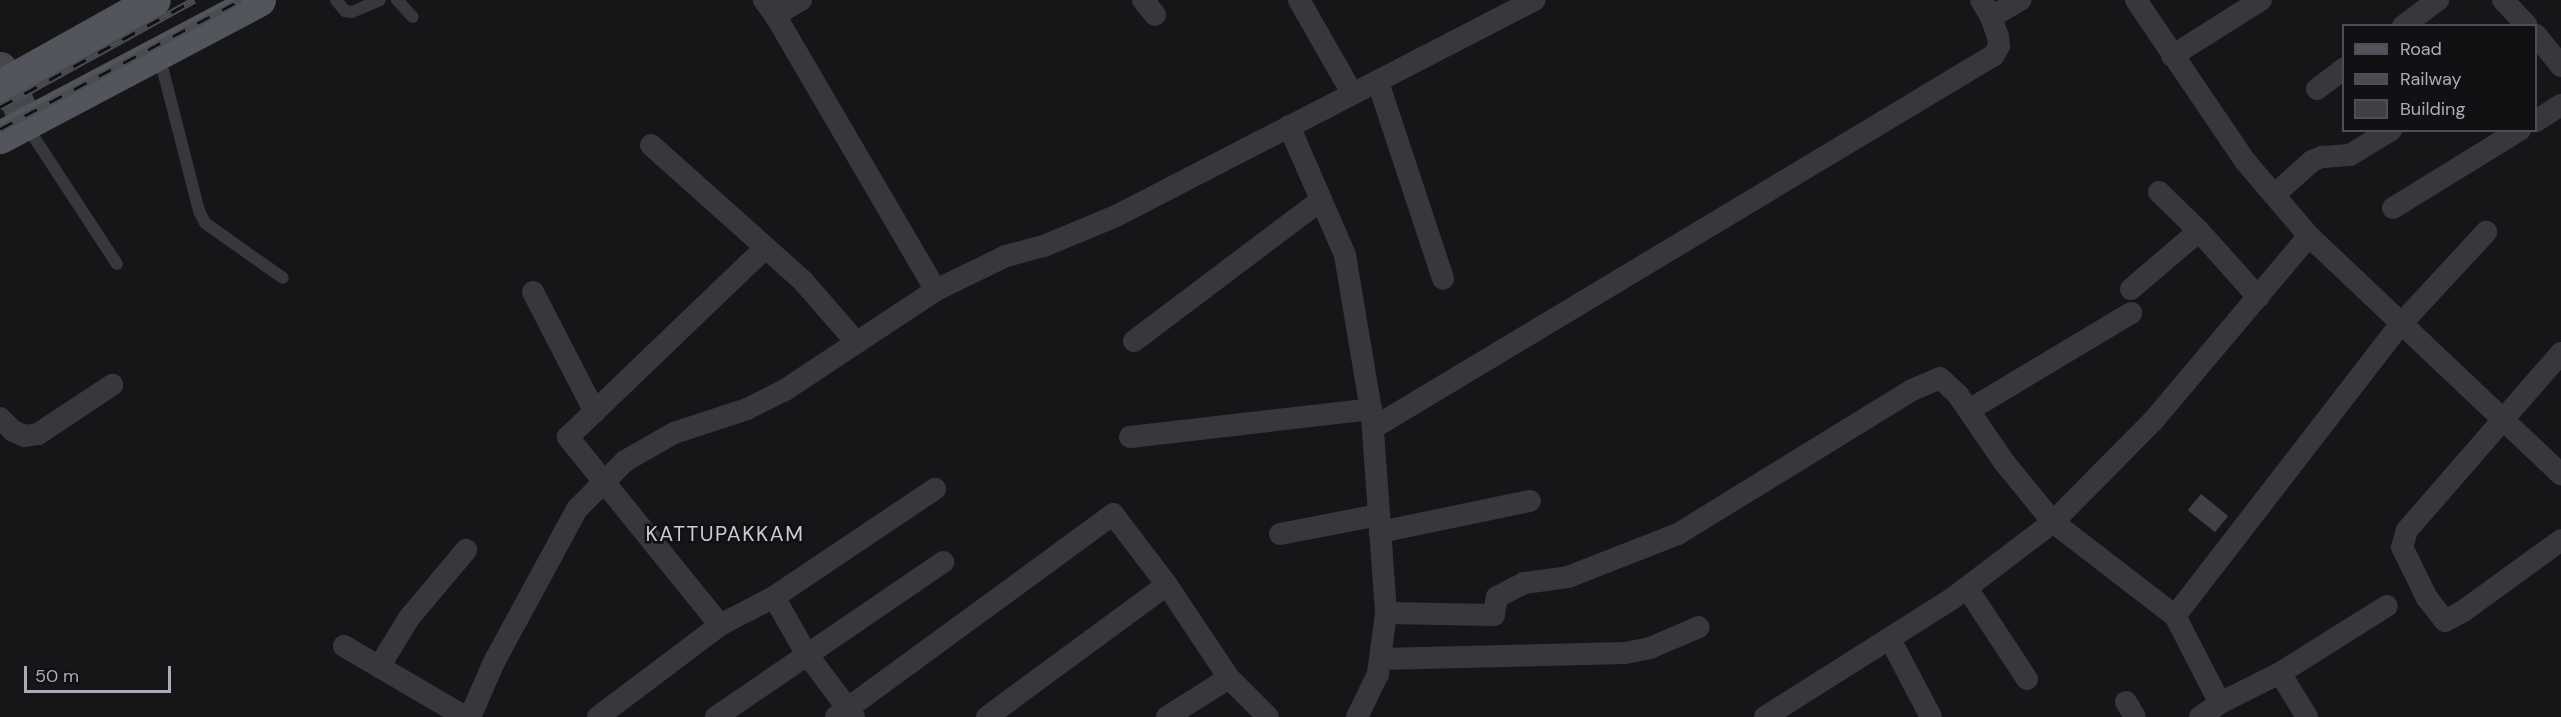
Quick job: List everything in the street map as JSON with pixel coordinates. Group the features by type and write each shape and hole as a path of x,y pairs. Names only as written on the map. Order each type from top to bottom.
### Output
{"main road":[{"path":"3,78 154,0"},
{"path":"13,131 259,0"}],"street":[{"path":"801,0 769,7 936,290"},
{"path":"1299,0 1352,93"},
{"path":"470,717 494,662 577,509 625,460 674,433 747,409 785,390 936,290 1006,256 1044,246 1116,216 1535,0"},
{"path":"1130,437 1372,418 1994,55 1999,46 1998,37 1986,8 2020,0"},
{"path":"2136,0 2245,160 2309,236 2400,325 2561,474"},
{"path":"2172,56 2261,0"},
{"path":"2406,24 2438,0"},
{"path":"2503,0 2525,24"},
{"path":"2537,38 2561,66"},
{"path":"2317,89 2342,70"},
{"path":"3,78 13,131"},
{"path":"1378,82 1443,279"},
{"path":"2537,120 2561,105"},
{"path":"1289,126 1345,255 1372,418 1386,613 1378,674 1357,717"},
{"path":"2274,195 2312,161 2322,157 2350,155 2388,132"},
{"path":"2393,208 2517,132"},
{"path":"651,145 822,300 856,342"},
{"path":"2158,192 2199,231 2258,297"},
{"path":"1134,341 1321,200"},
{"path":"2131,289 2199,231"},
{"path":"2175,616 2400,325 2486,232"},
{"path":"1765,717 1967,588 2053,522 2153,421 2309,236"},
{"path":"720,625 568,437 766,247"},
{"path":"533,292 595,412"},
{"path":"1969,410 2130,314"},
{"path":"2561,353 2407,530 2403,547 2427,598 2445,621 2462,612 2561,540"},
{"path":"1386,613 1494,615 1497,597 1524,583 1568,577 1678,534 1912,390 1940,378 1969,410 2004,462 2053,522 2175,616 2220,703"},
{"path":"0,418 13,431 25,436 38,434 112,385"},
{"path":"598,717 720,625 774,597 935,489"},
{"path":"1280,534 1380,524 1530,501"},
{"path":"774,597 806,653 846,714 1113,514 1167,585 1229,678 1268,717"},
{"path":"379,667 409,618 466,550"},
{"path":"716,717 806,653 943,562"},
{"path":"987,717 1167,585"},
{"path":"1967,588 2027,680"},
{"path":"2200,717 2220,703 2280,673 2387,606"},
{"path":"1380,659 1625,653 1650,648 1699,627"},
{"path":"1890,639 1931,717"},
{"path":"344,646 465,717"},
{"path":"2280,673 2307,717"},
{"path":"1167,717 1229,678"}],"lane":[{"path":"336,0 345,12 352,12 380,0"},
{"path":"398,0 413,17"},
{"path":"158,54 199,211 205,223 283,278"},
{"path":"13,131 117,264"}],"building":[{"path":"2201,494 2228,516 2215,532 2188,510"}],"railway":[{"path":"0,107 194,0"},
{"path":"0,129 241,0"}],"district":[{"name":"KATTUPAKKAM","path":"725,534"}]}
